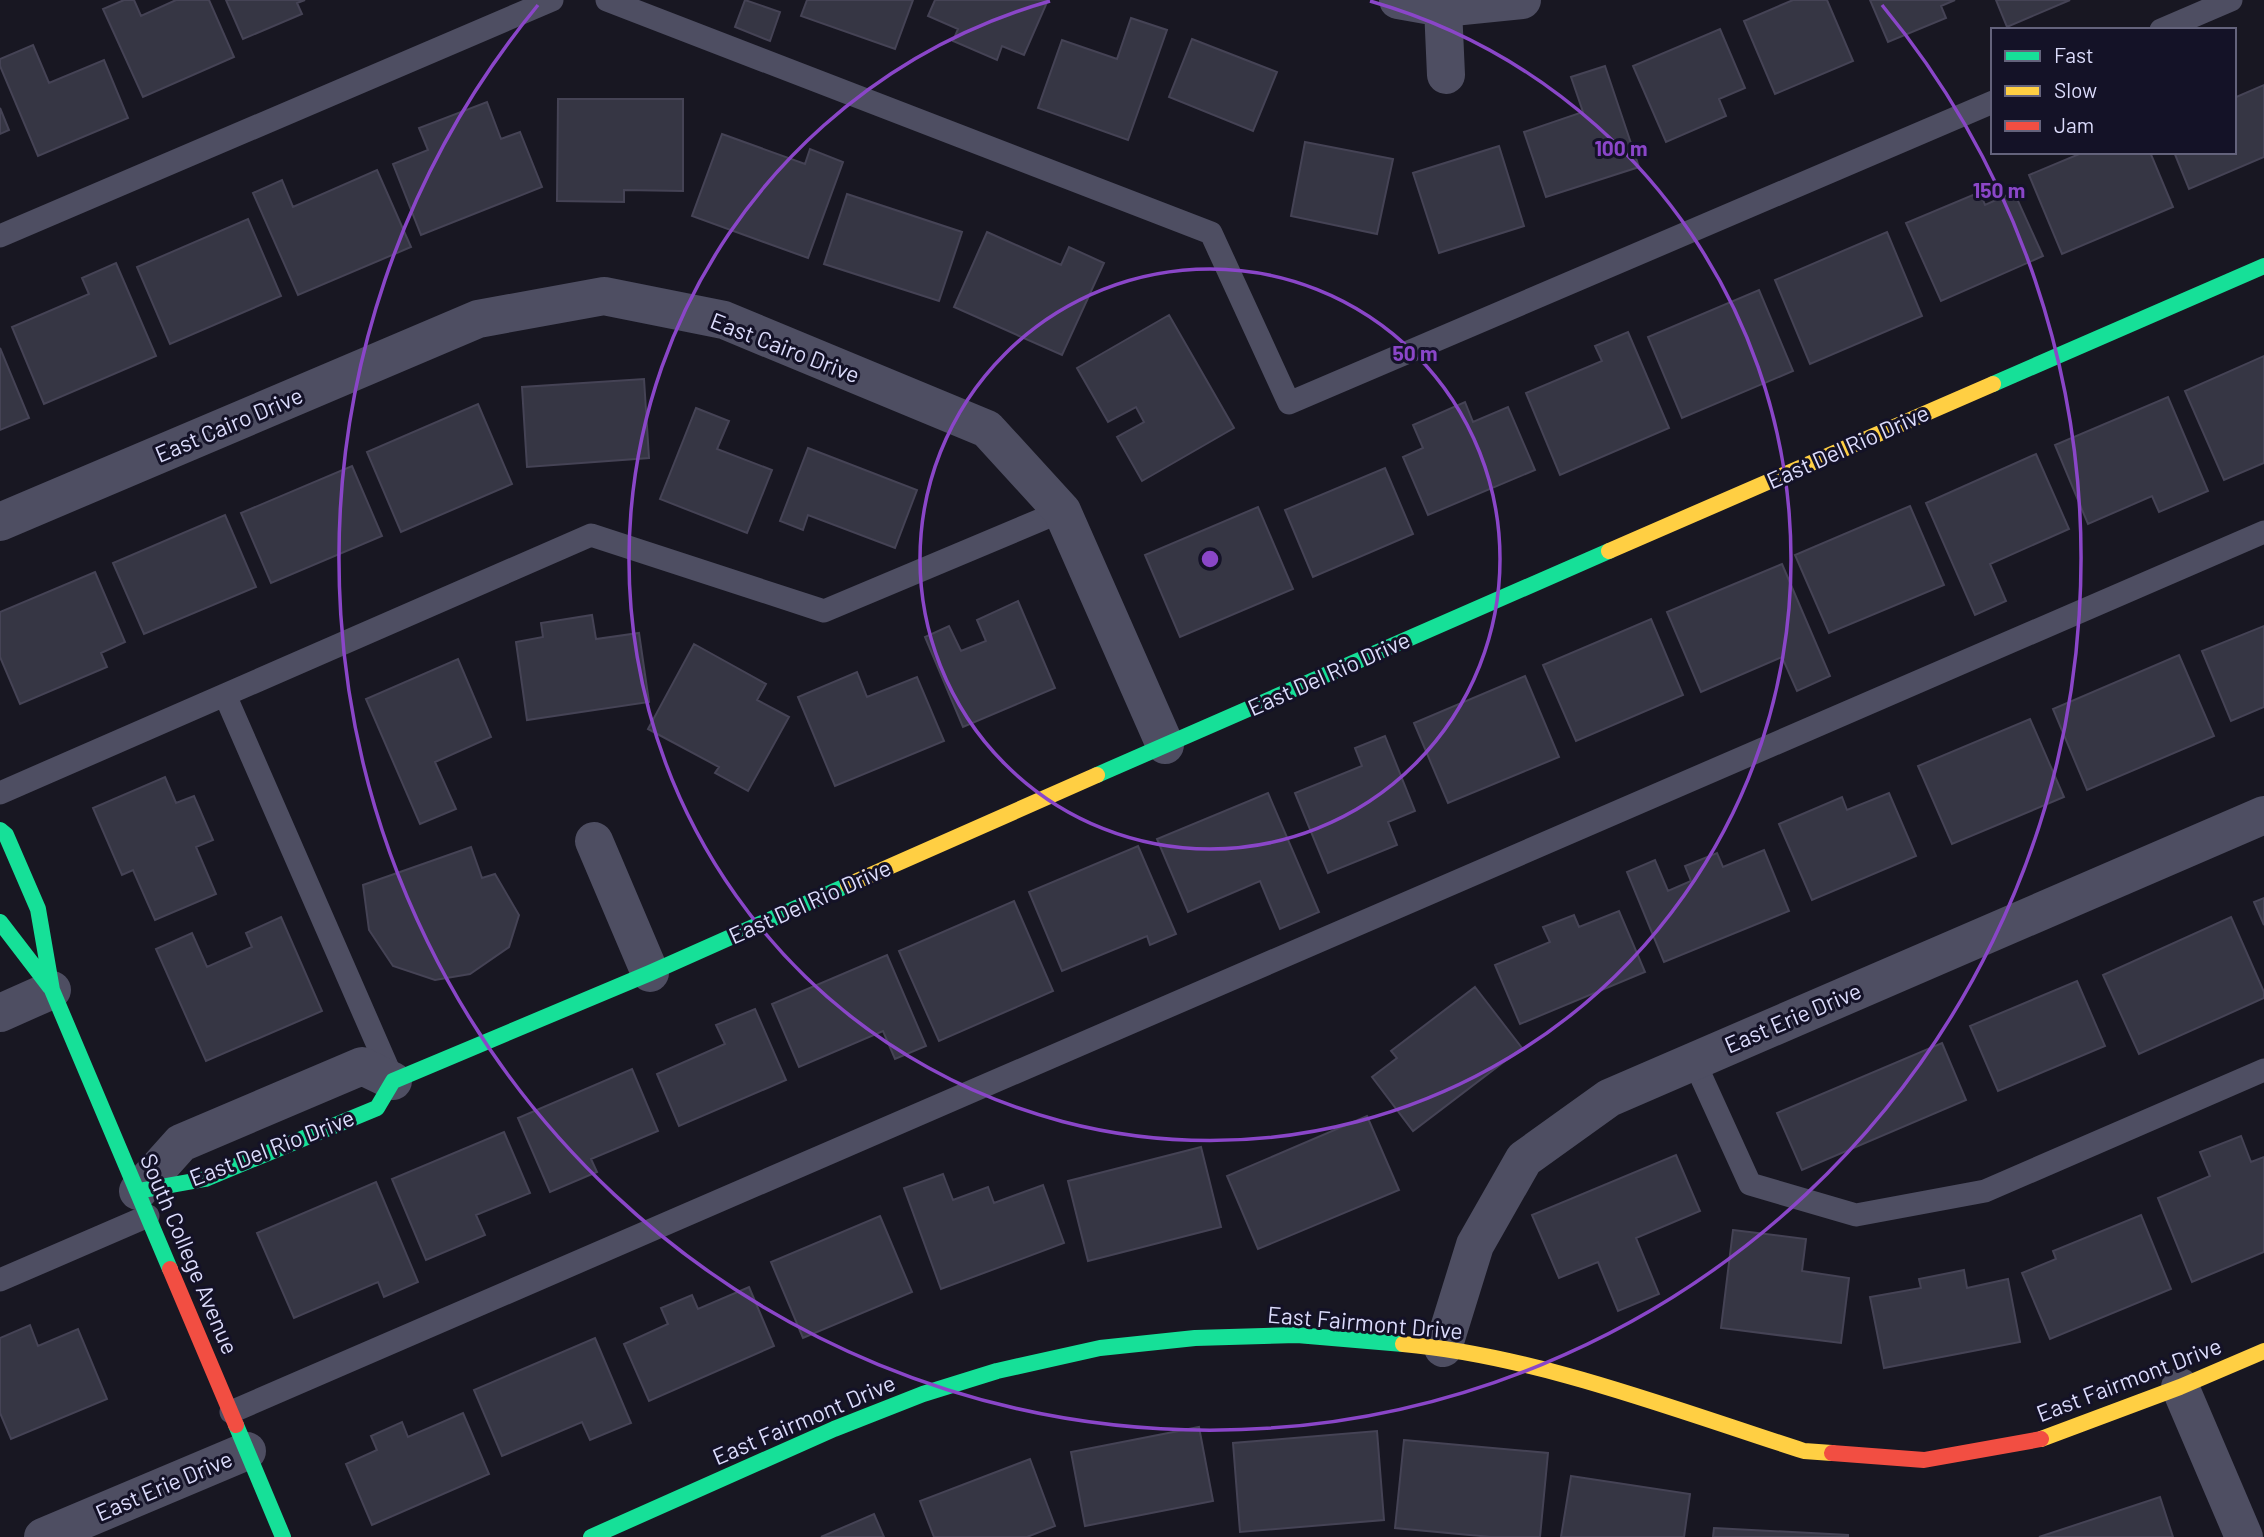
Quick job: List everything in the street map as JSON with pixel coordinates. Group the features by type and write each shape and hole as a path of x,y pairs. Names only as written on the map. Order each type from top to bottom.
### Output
{"street":[{"path":"1398,0 1443,8 1522,0"},
{"path":"1443,8 1446,75"},
{"name":"East Del Rio Drive","path":"143,1204 181,1143 362,1066 393,1081 649,973 2264,266"},
{"name":"East Cairo Drive","path":"0,522 478,319 604,296 724,320 987,429 1062,511 1165,745"},
{"name":"East Erie Drive","path":"1443,1348 1475,1245 1524,1159 1609,1098 2264,815"},
{"name":"South College Avenue","path":"0,830 6,835 38,909 52,990 283,1537"},
{"path":"594,842 649,973"},
{"name":"South College Avenue","path":"0,922 52,990"},
{"path":"0,1013 52,990"},
{"name":"East Fairmont Drive","path":"590,1537 834,1429 923,1394 997,1371 1100,1348 1195,1338 1297,1335 1443,1348 1583,1380 1804,1451 1924,1460 2045,1438 2180,1387 2264,1351"},
{"path":"2180,1387 2244,1537"},
{"name":"East Erie Drive","path":"43,1537 247,1451"}],"lane":[{"path":"0,236 552,0"},
{"path":"607,0 1212,233 1289,403 1991,103"},
{"path":"2166,28 2231,0"},
{"path":"0,793 591,536 824,611 1062,511"},
{"path":"231,1412 2264,532"},
{"path":"225,695 393,1081"},
{"path":"1694,1061 1750,1184 1856,1215 1984,1191 2264,1070"},
{"path":"0,1280 143,1204"}],"building":[{"path":"124,0 134,0 141,16 176,0 209,0 234,57 143,97 103,9"},
{"path":"226,0 305,0 297,3 302,14 243,39"},
{"path":"745,0 780,12 770,41 735,27"},
{"path":"807,0 913,0 895,49 801,16"},
{"path":"935,0 1048,0 1024,55 1002,46 997,60 953,41 958,29 928,16"},
{"path":"1793,0 1827,0 1853,61 1775,94 1744,21"},
{"path":"1870,0 1955,0 1941,6 1946,18 1888,42"},
{"path":"1996,0 2070,0 2007,27"},
{"path":"1131,18 1167,30 1128,140 1038,108 1062,40 1117,59"},
{"path":"1720,29 1745,88 1719,99 1726,116 1666,142 1633,66"},
{"path":"1192,39 1277,72 1253,131 1169,97"},
{"path":"33,45 49,83 104,60 128,118 38,156 0,66 0,59"},
{"path":"1605,66 1639,167 1546,197 1524,132 1583,112 1571,77"},
{"path":"2264,85 2264,157 2189,189 2175,154 2236,154 2236,97"},
{"path":"558,99 683,99 683,191 624,190 624,202 557,201"},
{"path":"487,102 501,139 520,132 542,187 421,235 393,164 428,150 419,128"},
{"path":"0,108 9,130 0,134"},
{"path":"722,134 805,164 810,149 843,162 808,258 692,216"},
{"path":"1305,142 1393,159 1377,234 1291,216"},
{"path":"1499,146 1524,226 1439,253 1413,173"},
{"path":"2079,154 2151,154 2173,207 2062,254 2029,175"},
{"path":"377,170 411,247 298,295 253,193 282,180 293,207"},
{"path":"1980,192 1985,205 2014,192 2043,256 1941,301 1906,223"},
{"path":"847,194 962,232 939,301 824,264"},
{"path":"248,219 281,296 170,344 137,267"},
{"path":"987,232 1061,265 1069,247 1104,263 1062,355 954,307"},
{"path":"1887,232 1922,316 1810,364 1775,280"},
{"path":"116,263 156,356 44,404 12,327 89,294 82,278"},
{"path":"1759,290 1793,371 1682,418 1648,337"},
{"path":"1169,315 1234,428 1142,481 1117,437 1144,422 1136,407 1108,422 1077,368"},
{"path":"1628,332 1669,428 1560,475 1526,393 1602,361 1595,346"},
{"path":"0,348 29,418 0,430"},
{"path":"2264,356 2264,463 2224,480 2185,391"},
{"path":"644,379 649,458 527,467 522,387"},
{"path":"2168,397 2208,491 2159,512 2152,496 2088,524 2055,445"},
{"path":"1465,402 1473,422 1508,407 1535,470 1428,515 1403,457 1423,448 1413,425"},
{"path":"478,404 512,484 401,532 367,452"},
{"path":"696,408 729,421 717,449 772,470 747,533 660,499"},
{"path":"808,448 917,490 895,548 808,515 803,530 780,521"},
{"path":"2036,454 2069,529 1990,564 2006,601 1975,615 1926,503"},
{"path":"352,466 382,536 271,583 241,513"},
{"path":"1385,468 1413,534 1313,577 1285,510"},
{"path":"1910,506 1944,585 1829,633 1795,555"},
{"path":"1258,507 1293,589 1180,637 1145,555"},
{"path":"225,515 256,587 144,634 113,563"},
{"path":"1782,564 1830,676 1797,691 1782,657 1701,692 1667,612"},
{"path":"95,572 125,642 101,653 107,667 20,704 0,657 0,612"},
{"path":"1018,601 1055,688 963,727 925,637 949,626 961,651 986,641 977,620"},
{"path":"592,615 596,639 639,633 649,702 527,720 516,642 543,637 541,623"},
{"path":"1651,619 1683,695 1576,741 1543,665"},
{"path":"2264,626 2264,707 2231,721 2202,651"},
{"path":"694,644 766,684 757,700 789,717 748,791 715,773 719,767 648,729"},
{"path":"2179,655 2214,736 2087,790 2053,709"},
{"path":"458,659 491,737 435,762 456,809 420,824 366,699"},
{"path":"857,672 867,697 917,677 944,741 835,786 798,697"},
{"path":"1525,676 1559,757 1448,803 1414,723"},
{"path":"2030,719 2064,797 1952,844 1918,766"},
{"path":"1385,736 1415,811 1388,822 1397,845 1328,873 1295,793 1362,766 1355,748"},
{"path":"165,777 176,803 194,796 213,840 196,847 216,894 155,920 133,870 122,875 93,808"},
{"path":"1268,793 1319,912 1280,929 1260,881 1188,912 1157,839"},
{"path":"1889,793 1916,856 1812,900 1779,824 1842,797 1847,810"},
{"path":"1138,846 1176,934 1150,945 1147,936 1062,971 1029,892"},
{"path":"471,847 482,878 495,874 519,915 509,947 470,974 435,980 393,966 369,930 363,885"},
{"path":"1764,850 1789,911 1664,962 1627,872 1655,860 1668,891 1691,881 1685,866 1717,853 1723,867"},
{"path":"2264,898 2264,925 2254,902"},
{"path":"1014,901 1053,991 939,1041 899,951"},
{"path":"1619,911 1645,972 1520,1024 1495,965 1550,942 1543,927 1574,915 1579,927"},
{"path":"281,917 322,1011 206,1061 156,949 192,933 207,967 252,947 246,933"},
{"path":"2231,917 2264,992 2264,998 2139,1054 2103,975"},
{"path":"887,955 926,1046 895,1059 883,1031 799,1067 772,1004"},
{"path":"2077,981 2105,1046 1998,1091 1970,1026"},
{"path":"1475,987 1522,1048 1413,1131 1372,1077 1397,1058 1391,1051"},
{"path":"755,1009 786,1080 679,1126 657,1074 725,1044 716,1025"},
{"path":"1942,1043 1966,1100 1802,1170 1777,1113"},
{"path":"632,1069 658,1131 591,1159 597,1172 550,1192 518,1118"},
{"path":"1367,1116 1399,1190 1258,1249 1227,1176"},
{"path":"504,1132 530,1193 476,1215 485,1235 426,1260 392,1179"},
{"path":"2241,1136 2251,1162 2264,1157 2264,1252 2192,1282 2158,1198 2210,1176 2200,1152"},
{"path":"1201,1147 1221,1227 1088,1261 1068,1181"},
{"path":"1676,1155 1700,1211 1636,1238 1659,1294 1618,1311 1598,1262 1559,1278 1532,1215"},
{"path":"943,1174 953,1200 988,1187 994,1203 1043,1185 1064,1243 941,1289 904,1188"},
{"path":"376,1182 418,1282 384,1297 378,1282 294,1318 257,1233"},
{"path":"2141,1215 2171,1289 2050,1339 2022,1273 2056,1259 2053,1251"},
{"path":"880,1216 912,1292 803,1338 771,1262"},
{"path":"1733,1230 1806,1239 1802,1271 1849,1278 1841,1343 1721,1328"},
{"path":"1964,1270 1967,1288 2008,1279 2020,1342 1884,1368 1870,1297 1921,1288 1919,1279"},
{"path":"749,1287 774,1346 649,1401 624,1344 668,1324 661,1308 692,1295 698,1309"},
{"path":"30,1325 38,1346 78,1329 107,1399 11,1439 0,1413 0,1338"},
{"path":"595,1338 631,1423 590,1440 582,1422 502,1456 474,1390"},
{"path":"463,1413 489,1474 372,1525 346,1464 377,1450 371,1436 402,1422 408,1437"},
{"path":"1199,1427 1213,1501 1085,1526 1071,1452"},
{"path":"1377,1431 1384,1520 1240,1532 1233,1443"},
{"path":"1404,1440 1548,1453 1540,1537 1491,1537 1395,1528"},
{"path":"1030,1459 1055,1526 1027,1537 934,1537 920,1501"},
{"path":"1571,1476 1690,1494 1684,1537 1561,1537"},
{"path":"2160,1497 2173,1537 2039,1537"},
{"path":"874,1514 884,1537 821,1537"},
{"path":"1714,1528 1848,1535 1848,1537 1713,1537"}],"traffic: fast":[{"path":"1993,384 2264,266"},
{"path":"1097,775 1609,551"},
{"path":"0,830 6,835 38,909 52,990 170,1269"},
{"path":"138,1191 205,1179 377,1108 393,1081 650,973 848,885"},
{"path":"0,922 50,987"},
{"path":"591,1537 834,1429 923,1394 997,1371 1100,1348 1195,1338 1297,1335 1403,1344"},
{"path":"236,1425 283,1537"}],"traffic: slow":[{"path":"1609,551 1993,384"},
{"path":"848,885 1097,775"},
{"path":"1403,1344 1453,1350 1555,1372 1804,1451 1832,1453"},
{"path":"2041,1439 2180,1387 2264,1351"}],"traffic: jam":[{"path":"170,1269 236,1425"},
{"path":"1832,1453 1924,1460 2041,1439"}]}
